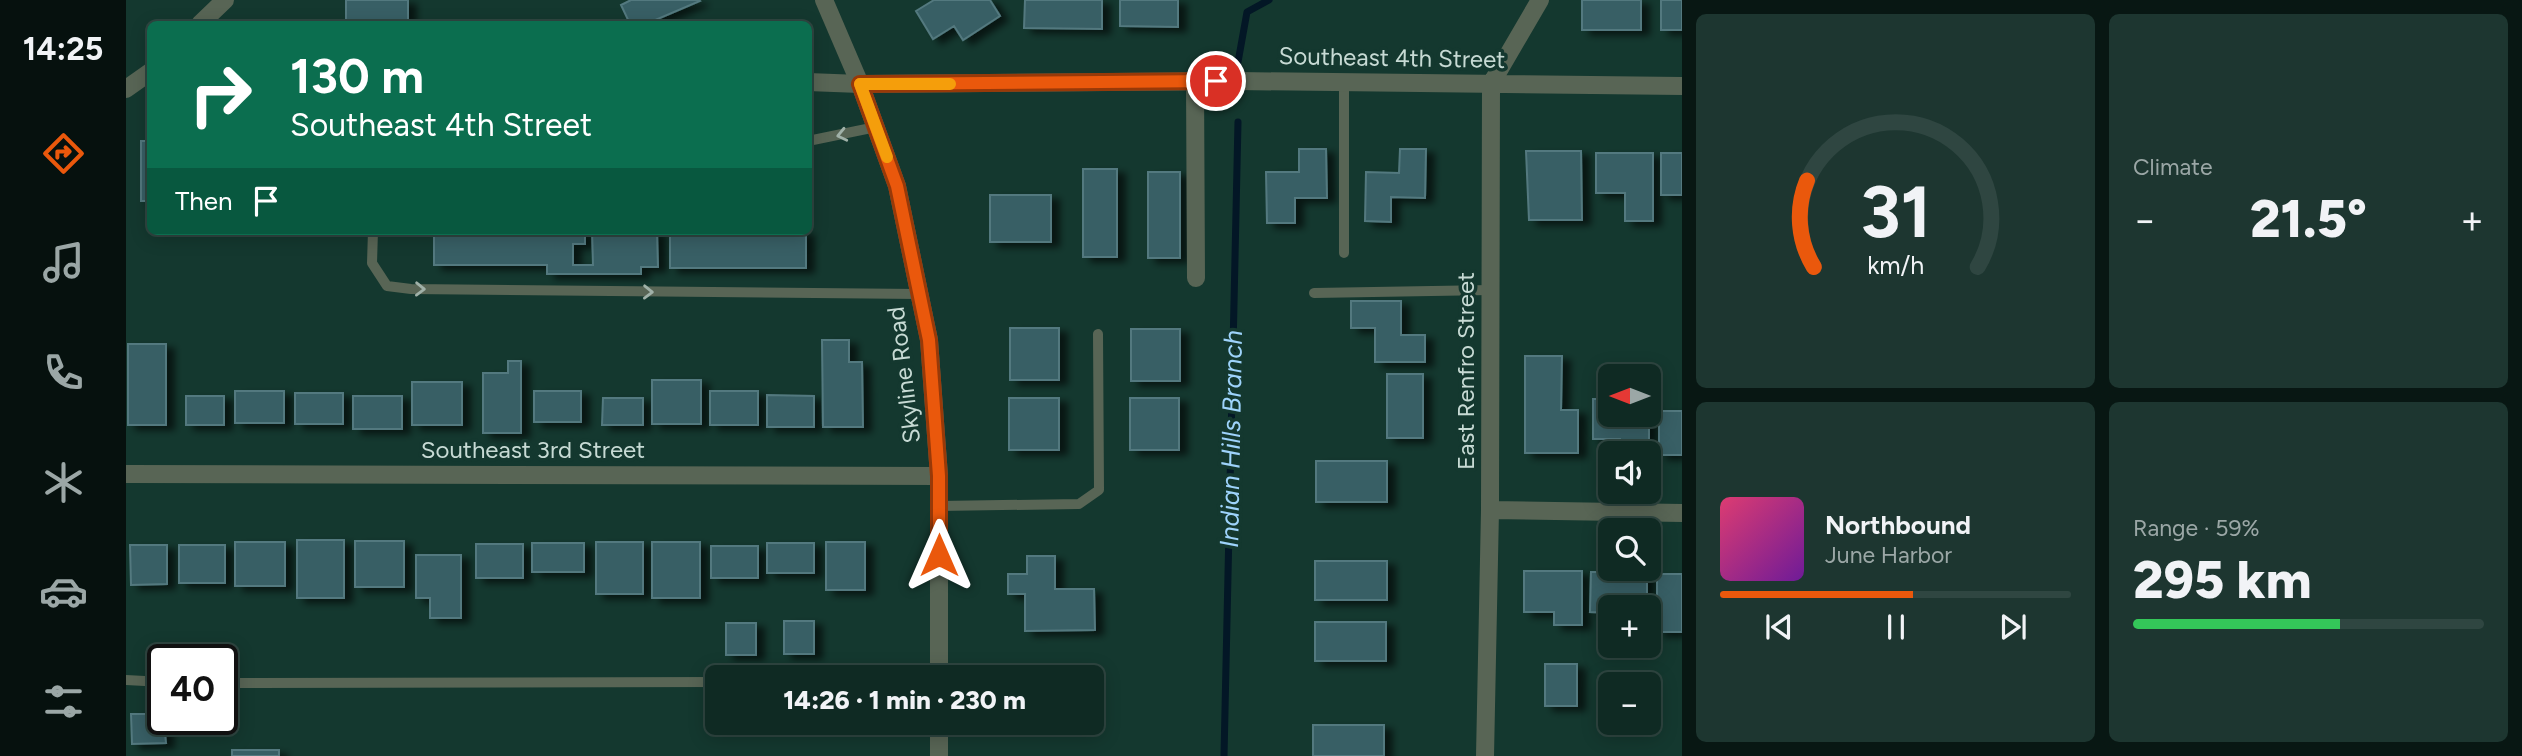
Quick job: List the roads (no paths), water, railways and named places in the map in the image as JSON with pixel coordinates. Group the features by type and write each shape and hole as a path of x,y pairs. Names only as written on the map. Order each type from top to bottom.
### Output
{"street":[{"path":"203,21 225,0"},
{"path":"1491,84 1540,0"},
{"name":"Skyline Road","path":"827,1 897,186 929,340 939,476 939,665"},
{"path":"126,89 147,74"},
{"path":"1195,81 1196,278"},
{"name":"Southeast 4th Street","path":"812,82 1195,81 1682,86"},
{"name":"East Renfro Street","path":"1485,756 1490,510 1491,84"},
{"name":"Southeast 3rd Street","path":"126,474 939,476"},
{"path":"1490,510 1682,513"},
{"path":"939,735 939,756"}],"lane":[{"path":"1344,82 1344,253"},
{"path":"812,140 876,127"},
{"path":"373,235 372,263 387,286 411,289 919,294"},
{"path":"1314,293 1491,290"},
{"path":"939,506 1079,504 1099,490 1098,334"},
{"path":"126,680 147,681"},
{"path":"238,683 705,682"}],"waterway":[{"name":"Indian Hills Branch","path":"1238,62 1247,12 1269,0"},
{"name":"Indian Hills Branch","path":"1224,756 1238,122"}]}
